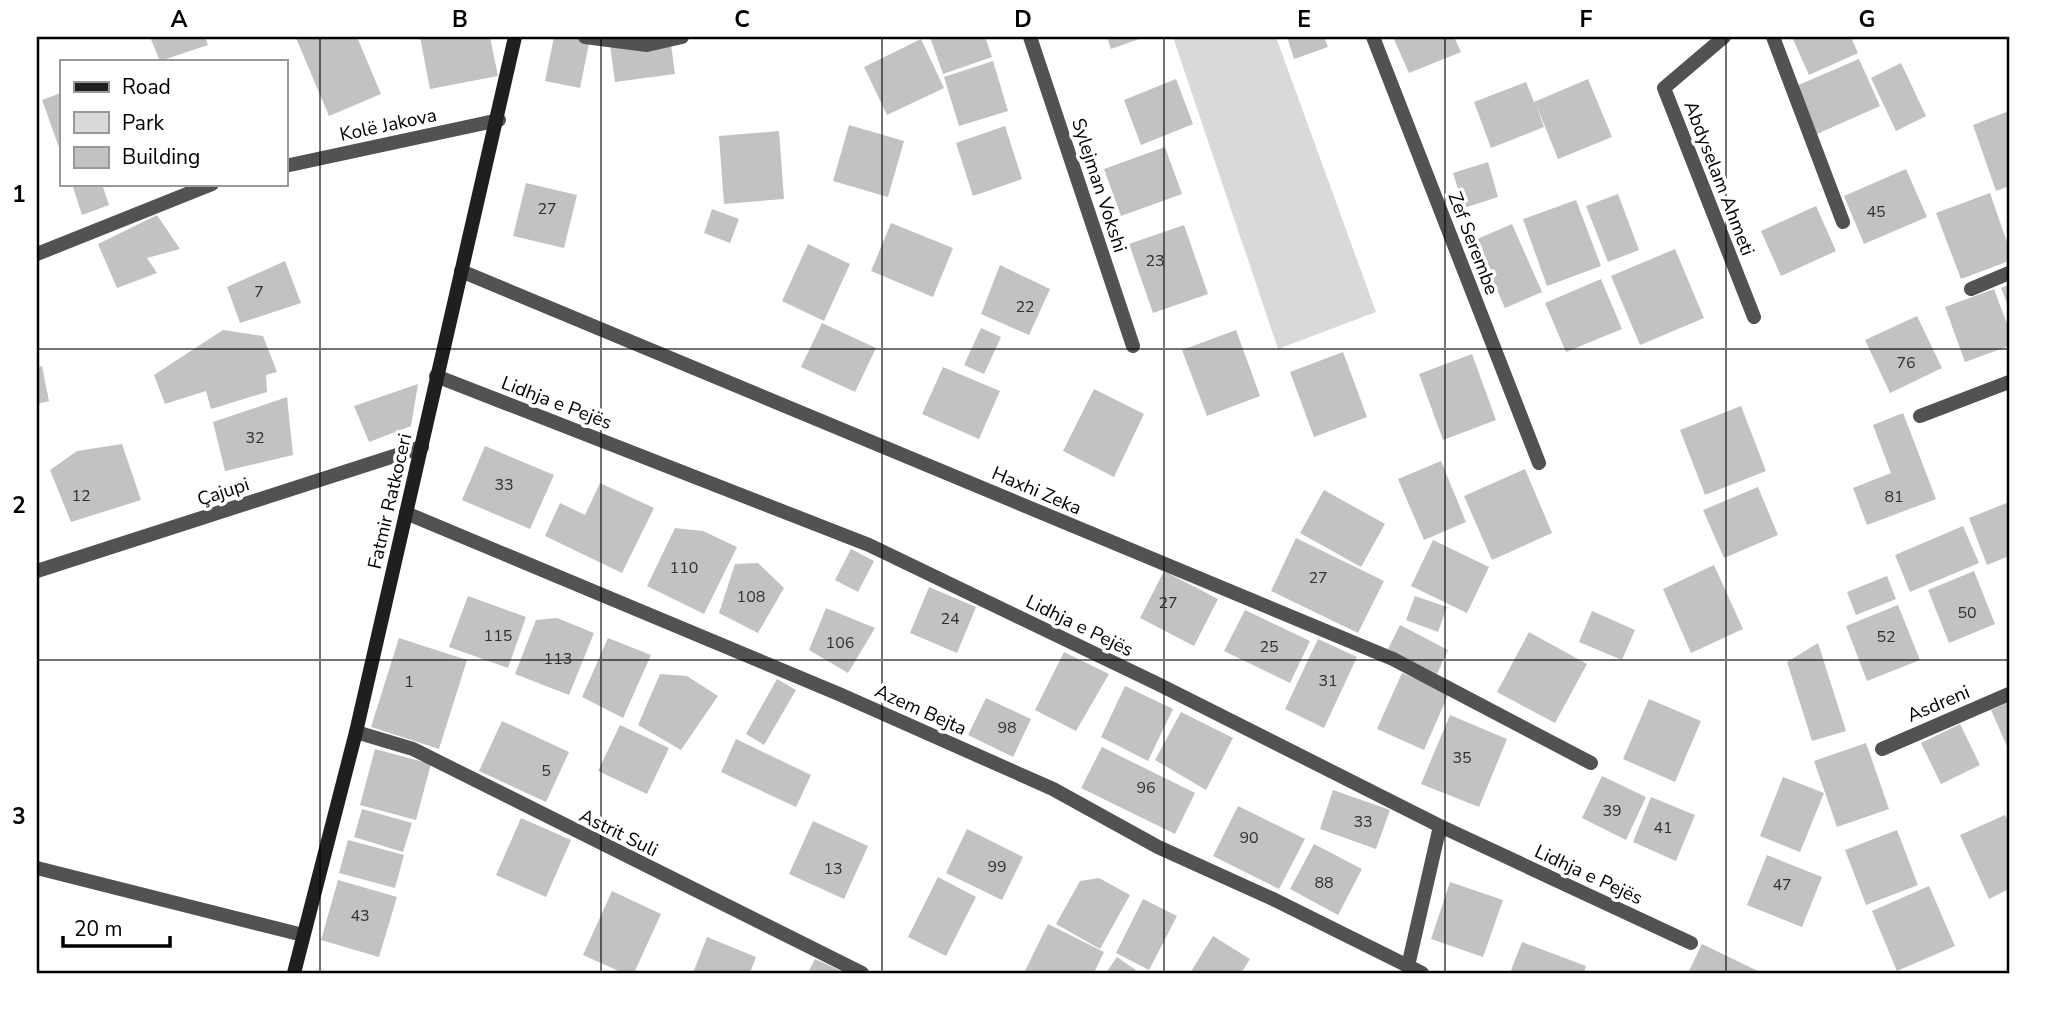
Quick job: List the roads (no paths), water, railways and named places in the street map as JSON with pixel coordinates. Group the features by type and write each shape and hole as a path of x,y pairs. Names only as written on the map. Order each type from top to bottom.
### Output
{"street":[{"name":"Fatmir Ratkoceri","path":"295,973 356,732 436,376 499,120 515,37"},
{"path":"585,37 648,45 682,37"},
{"name":"Sylejman Vokshi","path":"1030,37 1133,346"},
{"name":"Zef Serembe","path":"1373,37 1539,463"},
{"name":"Abdyselam Ahmeti","path":"1724,37 1664,88 1754,317"},
{"path":"1773,37 1843,222"},
{"name":"Kolë Jakova","path":"287,166 499,120"},
{"path":"37,254 207,186"},
{"name":"Haxhi Zeka","path":"461,271 1393,659 1591,762"},
{"path":"1971,289 2009,273"},
{"name":"Lidhja e Pejës","path":"436,376 869,545 1158,684 1440,826 1691,943"},
{"path":"1920,416 2009,382"},
{"name":"Çajupi","path":"37,571 422,447"},
{"name":"Azem Bejta","path":"406,513 839,694 1053,789 1158,848 1422,973"},
{"name":"Asdreni","path":"1882,749 2009,694"},
{"name":"Astrit Suli","path":"356,732 412,749 862,973"},
{"path":"1408,965 1440,826"},
{"path":"37,868 303,935"}]}
